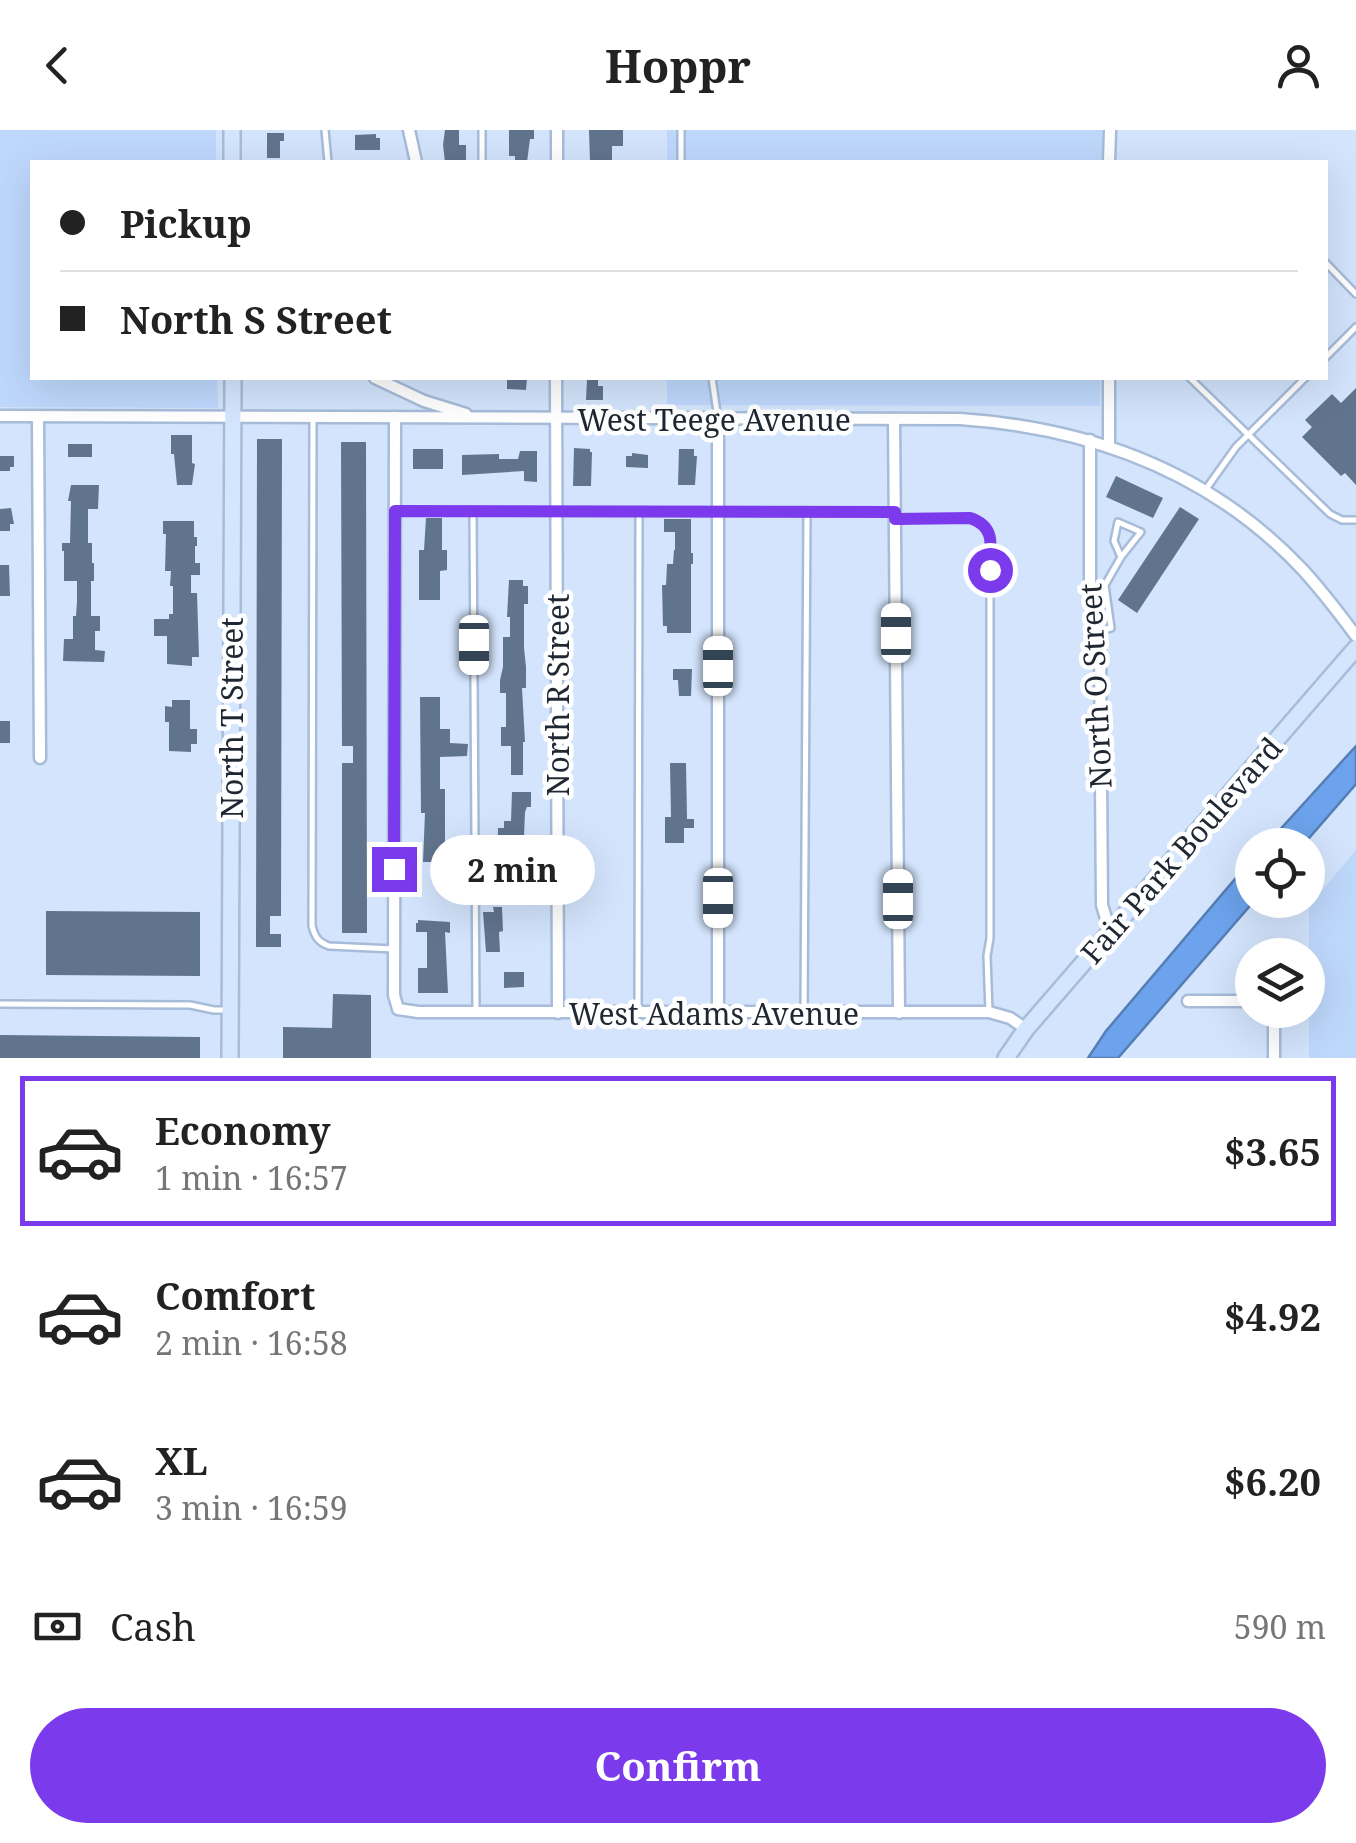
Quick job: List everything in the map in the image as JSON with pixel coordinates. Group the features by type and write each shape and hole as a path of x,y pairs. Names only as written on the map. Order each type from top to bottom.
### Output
{"street":[{"path":"232,130 232,160"},
{"path":"410,130 416,160"},
{"path":"557,130 557,160"},
{"path":"1110,130 1110,160"},
{"name":"North T Street","path":"230,1058 233,380"},
{"path":"379,380 424,402 482,418"},
{"name":"North R Street","path":"556,380 558,1013"},
{"path":"1109,380 1109,446"},
{"name":"West Teege Avenue","path":"0,416 960,419 1044,428 1109,446 1204,491 1264,534 1300,568 1356,636"},
{"path":"38,417 40,758"},
{"path":"394,949 396,417"},
{"path":"718,419 718,1014"},
{"path":"894,419 899,1013"},
{"name":"North O Street","path":"1090,440 1090,582 1100,651 1102,905 1110,932"},
{"name":"Fair Park Boulevard","path":"1009,1057 1026,1029 1356,648"},
{"name":"West Adams Avenue","path":"394,949 394,994 398,1009 405,1012 989,1012 1010,1018 1026,1029"},
{"path":"1188,1001 1235,1001"},
{"path":"1274,1028 1274,1058"}],"lane":[{"path":"325,130 328,160"},
{"path":"482,130 482,160"},
{"path":"681,130 681,160"},
{"path":"1328,265 1356,294"},
{"path":"1328,355 1356,327"},
{"path":"712,380 718,419"},
{"path":"1192,380 1330,514 1342,520 1356,520"},
{"path":"1204,491 1224,461 1303,380"},
{"path":"314,417 312,926 314,936 329,946 394,949"},
{"path":"395,511 807,512 970,518 981,522 990,537 989,1012"},
{"path":"473,511 476,1012"},
{"path":"638,1013 639,511"},
{"path":"804,1013 807,512"},
{"path":"1098,632 1111,628 1105,584 1141,532 1118,522 1114,541 1121,558"},
{"path":"0,1004 190,1004 230,1010"}],"shaded area":[{"path":"0,130 216,130 216,160 30,160 30,380 217,380 218,408 0,407"},
{"path":"667,130 1102,130 1102,160 667,160"},
{"path":"667,380 1100,380 1100,406 667,405"},
{"path":"1356,850 1356,1058 1309,1058 1309,1028 1325,1028 1325,938 1309,938 1309,918 1325,918 1325,887"}],"water":[{"path":"1356,746 1356,784 1318,828 1281,828"},
{"path":"1235,879 1235,918 1239,918 1118,1058 1088,1058 1106,1031"}],"building":[{"path":"445,130 459,130 459,145 466,145 466,160 445,160"},
{"path":"509,130 534,130 527,160 509,156"},
{"path":"589,130 623,130 623,146 612,146 612,160 590,160"},
{"path":"267,133 284,133 280,158 267,158"},
{"path":"376,134 380,150 355,150 355,135"},
{"path":"507,380 527,380 526,390 507,389"},
{"path":"587,380 598,380 598,386 603,386 603,400 586,400"},
{"path":"1356,388 1356,485 1345,473 1341,476 1302,437 1312,427 1305,420 1332,394 1341,403"},
{"path":"171,435 192,435 192,485 177,485"},
{"path":"257,439 282,439 281,916 270,916 270,934 281,934 281,947 256,947"},
{"path":"341,442 366,442 367,933 342,933 342,763 353,763 353,746 342,746"},
{"path":"68,444 92,444 92,457 68,457"},
{"path":"574,448 592,452 591,486 573,486"},
{"path":"413,449 443,449 443,469 413,469"},
{"path":"679,449 694,449 695,485 678,485"},
{"path":"520,451 537,451 537,482 524,481 524,471 462,475 462,455 499,454 499,459 518,459"},
{"path":"648,455 648,468 626,467 626,456"},
{"path":"0,456 14,456 10,471 0,471"},
{"path":"1116,476 1163,498 1153,518 1106,497"},
{"path":"71,485 99,485 98,509 88,509 88,543 92,543 94,563 91,616 100,616 95,650 105,651 104,662 63,661 64,639 73,639 77,602 77,581 64,581 62,551 62,543 70,543"},
{"path":"1180,507 1199,519 1137,613 1118,600"},
{"path":"11,508 14,524 10,524 10,531 0,531 0,509"},
{"path":"426,518 442,518 442,550 447,550 447,570 440,571 440,600 419,600 419,550 424,550"},
{"path":"664,519 691,519 691,633 667,633 667,626 663,626 662,585 666,585 667,564 673,564 675,550 675,532 664,532"},
{"path":"163,521 194,521 195,563 200,563 200,575 191,575 191,593 197,593 199,657 192,657 192,666 167,664 167,636 154,636 154,619 169,619 169,614 173,614 171,571 165,571"},
{"path":"0,565 9,565 10,596 0,596"},
{"path":"509,580 523,580 523,586 528,586 528,604 524,604 523,775 511,775 511,746 501,746 501,727 506,727 506,693 500,693 500,680 503,637 510,637"},
{"path":"673,669 692,669 691,696 679,696"},
{"path":"420,697 440,697 440,729 450,729 450,743 468,744 467,756 440,757 440,789 445,789 445,846 450,846 450,862 423,862"},
{"path":"172,700 190,700 190,729 197,729 197,744 191,744 191,752 169,751 165,706 172,707"},
{"path":"0,721 10,721 10,743 0,743"},
{"path":"670,763 686,763 687,819 694,819 694,828 684,828 684,843 665,843 665,817 671,817"},
{"path":"512,792 531,792 531,807 525,812 523,861 533,861 533,872 528,872 528,897 524,903 500,903 498,828 504,828 504,821 511,821"},
{"path":"493,907 502,907 500,952 486,952 483,912 494,912"},
{"path":"46,911 200,912 200,976 46,975"},
{"path":"418,920 450,922 450,933 445,932 448,993 418,993 418,968 427,968 427,932 416,932"},
{"path":"504,972 524,972 524,987 504,988"},
{"path":"333,994 371,995 371,1058 283,1058 283,1027 332,1028"},
{"path":"0,1035 200,1037 200,1058 0,1058"}],"route":[{"path":"394,869 395,511 895,512 895,519 970,518 988,528 990,570"}]}
